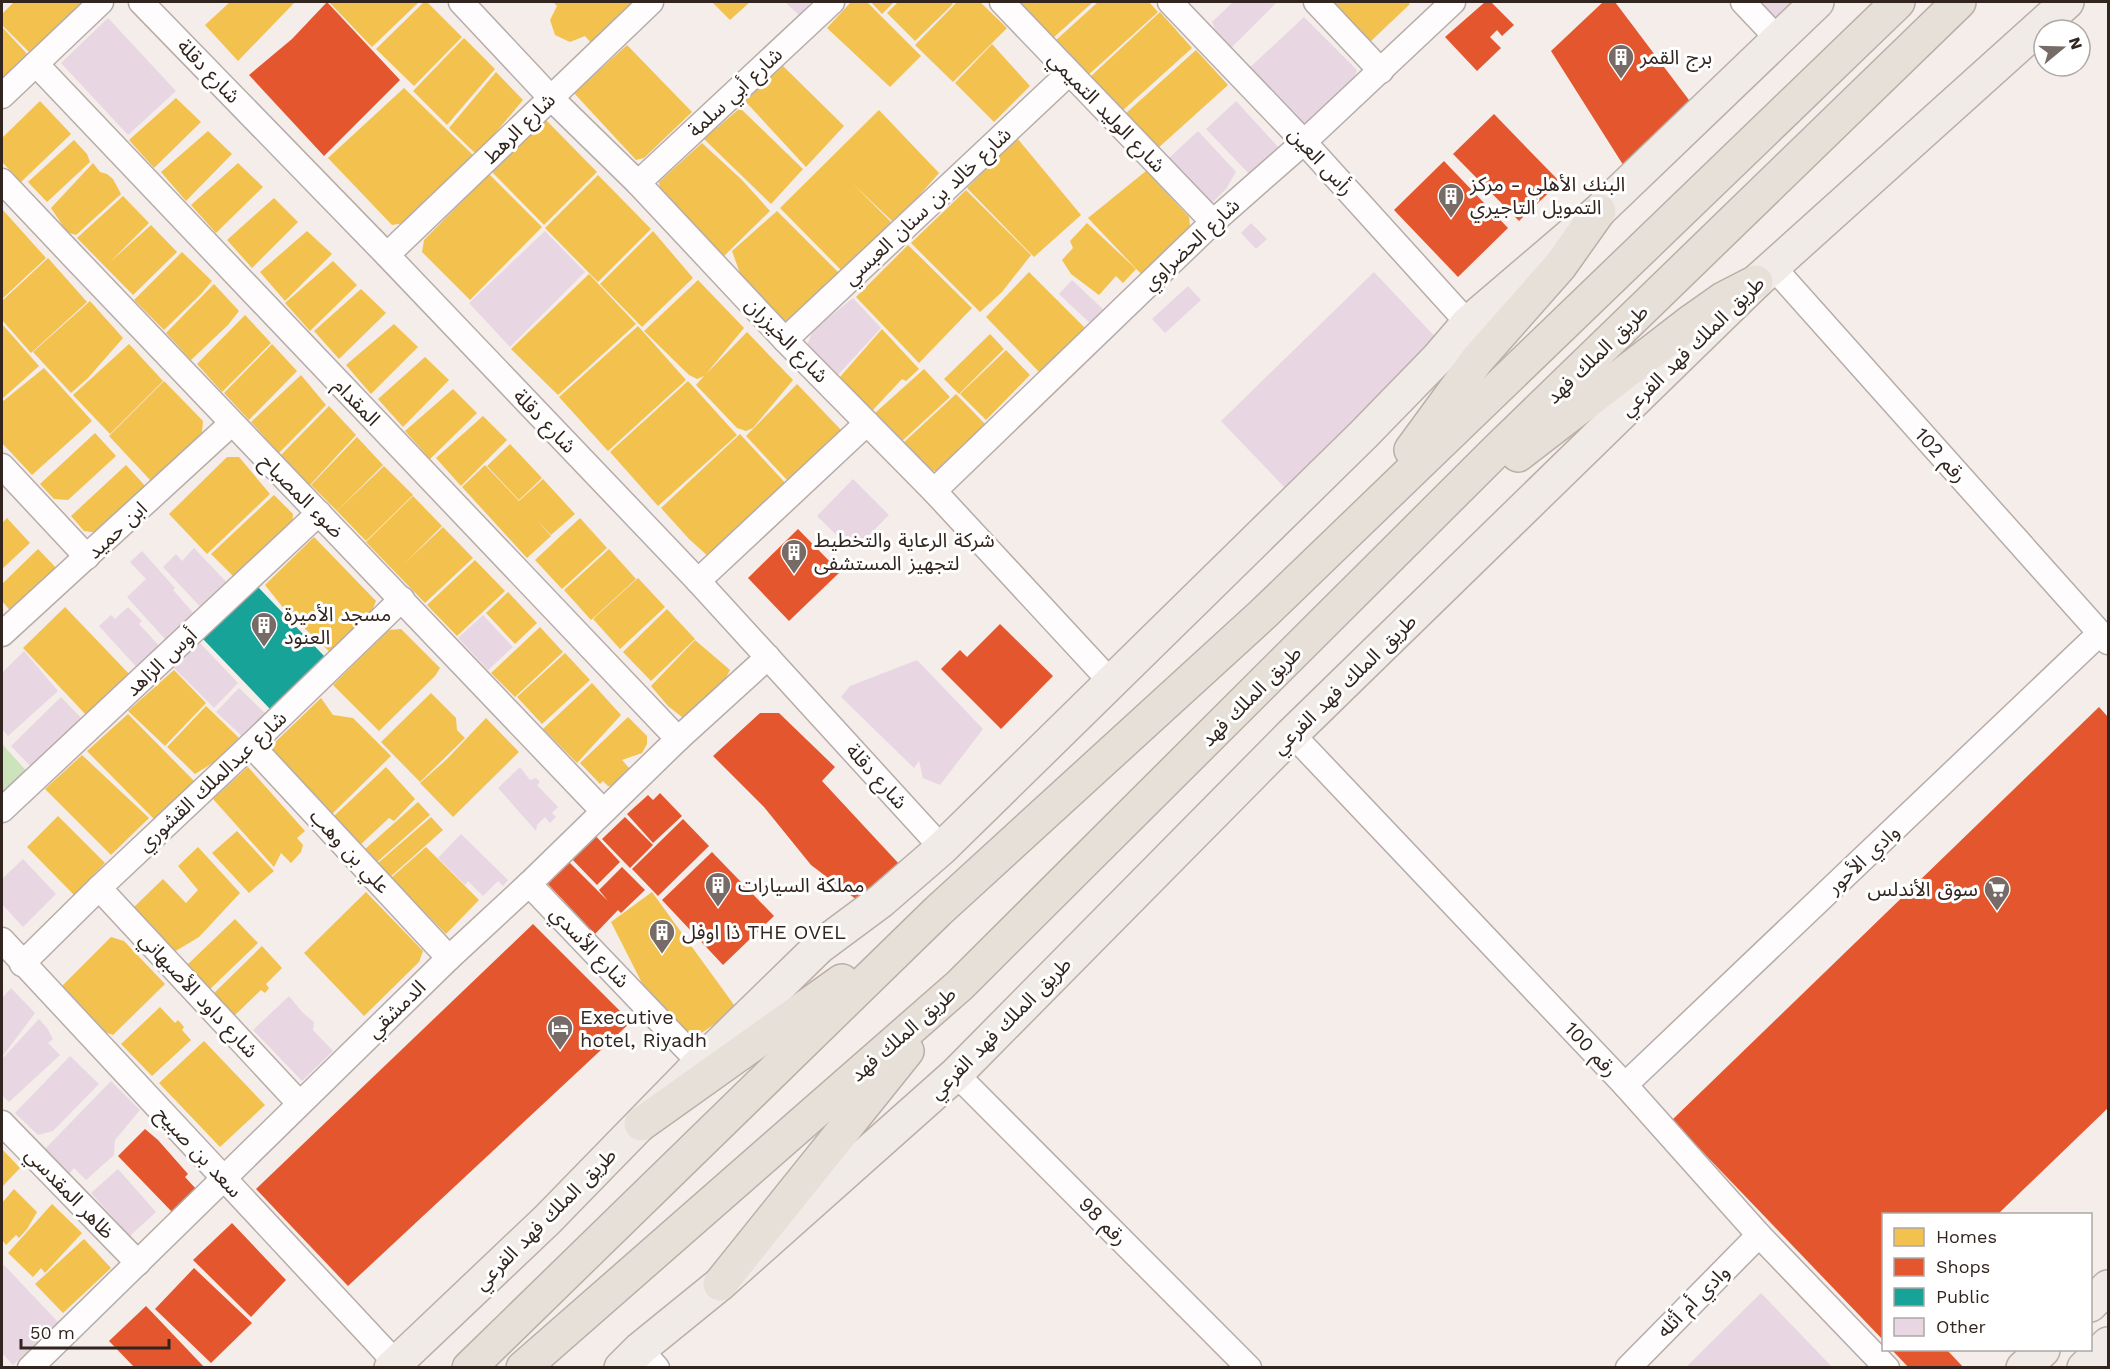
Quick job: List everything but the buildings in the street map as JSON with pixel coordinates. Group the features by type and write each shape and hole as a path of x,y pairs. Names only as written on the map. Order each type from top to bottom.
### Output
{"highway":[{"path":"469,1368 938,911 1263,614 1898,2"},
{"name":"طريق الملك فهد","path":"523,1368 960,985 1496,451 1959,2"},
{"path":"1360,521 1465,376 1560,266 1599,211"},
{"path":"1477,472 1498,470 1689,322 1765,275"},
{"path":"641,1124 938,911"},
{"path":"720,1284 960,985"}],"main road":[{"name":"طريق الملك فهد الفرعي","path":"394,1365 547,1220 700,1063 819,947 881,901 942,848 1371,426 1438,358 1468,323 1599,211 1817,2"},
{"name":"طريق الملك فهد الفرعي","path":"640,1361 720,1284 956,1074 1292,734 1765,275 2067,2"},
{"path":"2092,1304 2109,1287"},
{"path":"2092,1308 2109,1298"},
{"path":"2023,1368 2042,1351"}],"street":[{"path":"2,96 101,2"},
{"name":"شارع دقلة","path":"141,2 387,255 698,581 942,848"},
{"name":"شارع الخيزران","path":"462,2 551,98 638,183 785,340 934,491 1111,682"},
{"name":"شارع الرهط","path":"387,255 651,2"},
{"name":"شارع أبي سلمة","path":"638,183 832,2"},
{"name":"شارع الوليد التميمي","path":"1002,2 1213,222"},
{"name":"رأس العين","path":"1170,2 1304,142 1468,323"},
{"path":"1316,2 1382,70"},
{"name":"شارع الحضراوي","path":"934,491 1213,222 1304,142 1454,2"},
{"path":"1743,2 1778,39"},
{"name":"المقدام","path":"36,64 678,739"},
{"name":"شارع خالد بن سنان العبسي","path":"785,340 1069,73"},
{"name":"ضوء المصباح","path":"2,181 231,424 402,599 603,811"},
{"name":"رقم 102","path":"1765,275 2104,638"},
{"path":"698,581 867,423"},
{"name":"ابن حميد","path":"2,634 231,424"},
{"path":"2,466 87,557"},
{"name":"أوس الزاهد","path":"2,810 319,513"},
{"name":"شارع عبدالملك القشوري","path":"22,964 402,599"},
{"name":"وادي الأحور","path":"1625,1085 2104,638"},
{"name":"الدمشقي","path":"30,1368 449,958 529,884 678,739 768,657"},
{"name":"رقم 100","path":"1292,734 1625,1085 1759,1235 1887,1368"},
{"name":"علي بن وهب","path":"251,746 449,958"},
{"name":"شارع الأسدي","path":"529,884 700,1063"},
{"name":"شارع داود الأصبهاني","path":"99,888 299,1103"},
{"name":"سعد بن صبيح","path":"2,940 224,1178 394,1365"},
{"name":"رقم 98","path":"956,1074 1250,1368"},
{"name":"ظاهر المقدسي","path":"2,1123 138,1263"},
{"name":"وادي أم أثله","path":"1628,1368 1759,1235"}],"green space":[{"path":"2,744 31,776 2,803"}],"place":[{"name":"برج القمر","path":"1621,80"},
{"name":"البنك الأهلي - مركز التمويل التاجيري","path":"1451,219"},
{"name":"شركة الرعاية والتخطيط لتجهيز المستشفى","path":"794,575"},
{"name":"مسجد الأميرة العنود","path":"264,648"},
{"name":"مملكة السيارات","path":"718,908"},
{"name":"سوق الأندلس","path":"1997,912"},
{"name":"ذا اوفل THE OVEL","path":"662,955"},
{"name":"Executive hotel, Riyadh","path":"560,1051"}]}
